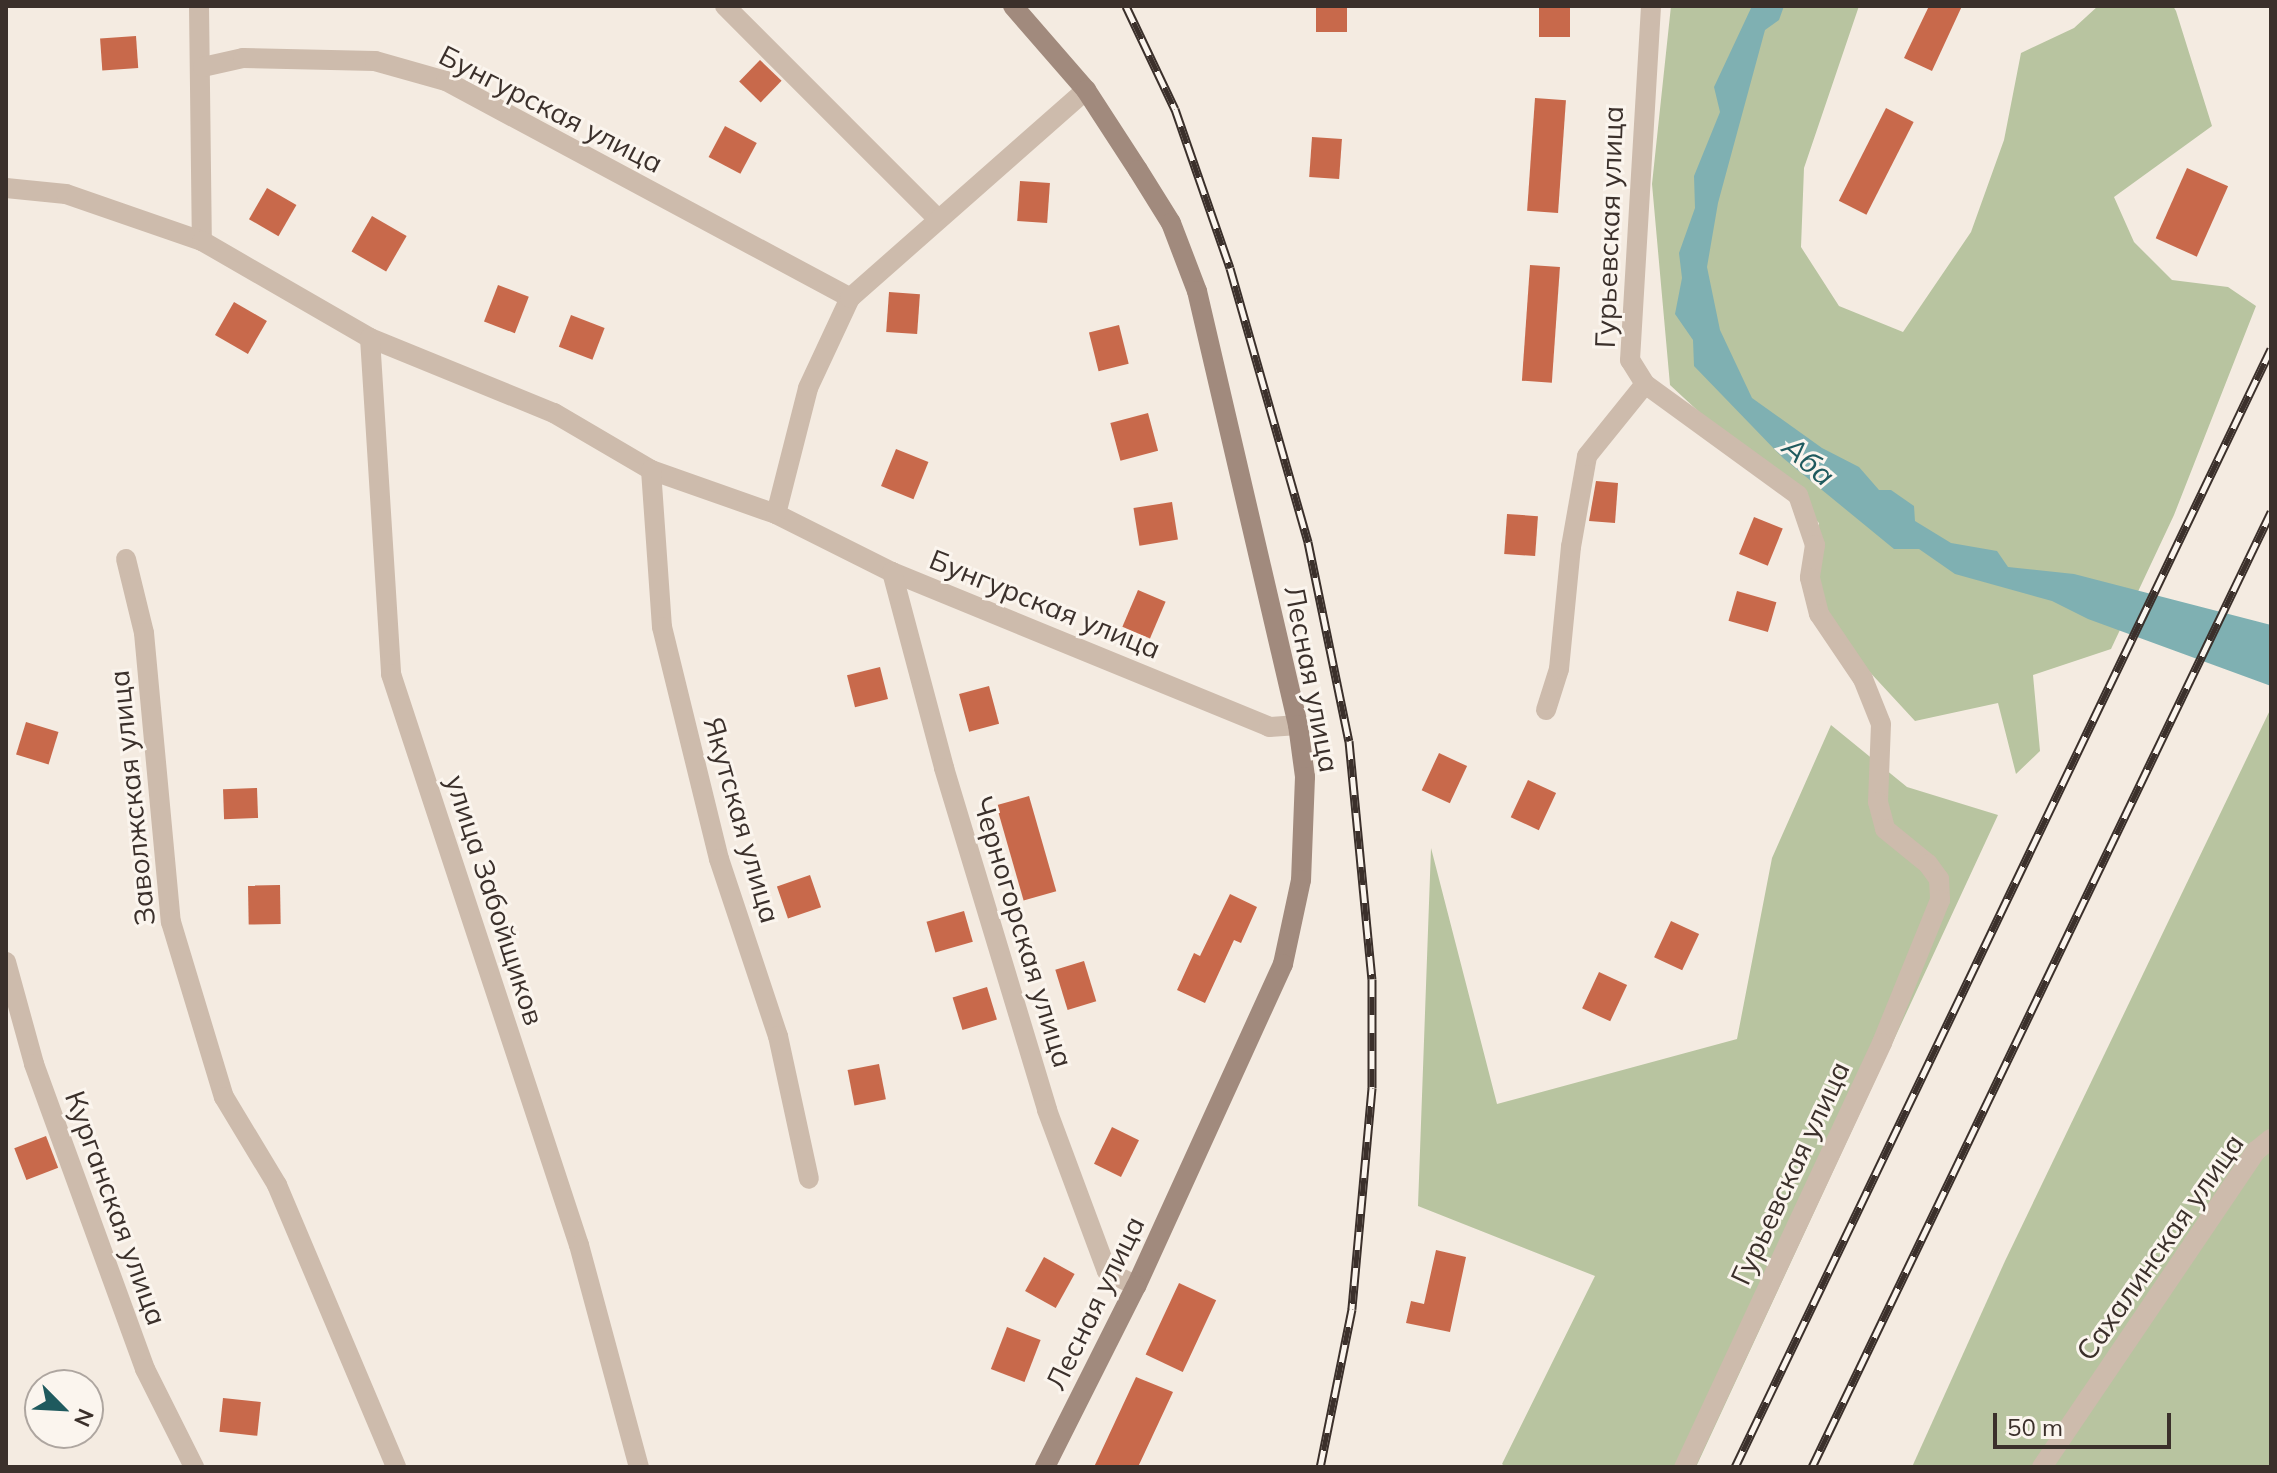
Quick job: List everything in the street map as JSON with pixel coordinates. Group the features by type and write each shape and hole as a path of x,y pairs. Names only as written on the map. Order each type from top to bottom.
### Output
{"main road":[{"name":"Лесная улица","path":"1013,6 1086,90 1171,223 1197,291 1298,725 1305,777 1301,880 1283,964 1136,1286 1045,1467"}],"street":[{"path":"199,6 203,67 202,241"},
{"path":"725,6 937,218"},
{"name":"Гурьевская улица","path":"1651,6 1630,360 1645,384 1798,495 1815,545 1810,578 1819,614 1863,679 1881,724 1878,802 1885,829 1928,864 1939,879 1940,900 1882,1043 1684,1467"},
{"name":"Бунгурская улица","path":"203,67 243,58 375,61 446,81 850,298"},
{"path":"776,514 808,388 850,298 937,218 1086,90"},
{"name":"Бунгурская улица","path":"6,188 66,194 202,241 370,338 554,413 651,470 776,514 892,572 1269,727 1298,725"},
{"name":"улица Забойщиков","path":"370,338 391,674 579,1245 639,1467"},
{"path":"1546,710 1559,669 1571,547 1587,456 1645,384"},
{"name":"Якутская улица","path":"651,470 662,627 719,859 778,1036 809,1179"},
{"name":"Заволжская улица","path":"126,559 144,633 171,922 224,1097 277,1185 396,1467"},
{"name":"Черногорская улица","path":"892,572 944,768 1047,1110 1107,1271 1136,1286"},
{"name":"Курганская улица","path":"6,962 34,1064 140,1354 194,1467"},
{"name":"Сахалинская улица","path":"2042,1467 2256,1151 2271,1139"}],"green space":[{"path":"1671,6 1859,6 1804,168 1801,247 1839,306 1903,332 1971,232 2004,140 2021,53 2074,28 2098,6 2173,6 2176,11 2212,126 2114,197 2134,242 2172,280 2228,287 2256,306 2174,515 2111,649 2033,675 2040,751 2016,774 1998,703 1915,721 1866,668 1811,599 1819,523 1670,385 1652,184"},
{"path":"2271,708 2271,1467 1912,1467 2005,1261"},
{"path":"1831,725 1907,787 1998,815 1696,1467 1506,1467 1502,1464 1595,1276 1418,1206 1431,848 1497,1104 1737,1039 1772,858"}],"water":[{"name":"Аба","path":"1752,6 1784,6 1779,20 1765,30 1718,203 1707,267 1720,330 1752,398 1822,448 1859,467 1879,490 1891,490 1914,506 1915,521 1951,543 1997,551 2008,567 2074,574 2271,625 2271,686 2088,619 2052,601 1955,574 1919,549 1894,549 1783,458 1694,366 1693,340 1675,314 1682,278 1679,253 1695,208 1694,176 1720,112 1714,87"}],"building":[{"path":"1316,6 1347,6 1347,32 1316,32"},
{"path":"1539,6 1570,6 1570,37 1539,37"},
{"path":"1929,6 1962,6 1932,71 1904,58"},
{"path":"136,36 138,68 102,70 100,39"},
{"path":"760,60 782,81 761,102 739,82"},
{"path":"1535,98 1566,100 1558,213 1527,211"},
{"path":"1886,108 1914,122 1866,215 1839,201"},
{"path":"725,126 757,143 740,174 709,157"},
{"path":"1312,137 1342,139 1339,179 1309,177"},
{"path":"2187,168 2228,186 2197,257 2156,238"},
{"path":"1020,181 1050,183 1047,223 1017,221"},
{"path":"267,188 296,205 278,236 249,219"},
{"path":"372,216 407,236 386,272 352,252"},
{"path":"1530,265 1560,267 1552,383 1522,381"},
{"path":"498,285 529,297 515,333 484,321"},
{"path":"889,292 920,294 917,334 886,332"},
{"path":"234,302 267,321 248,354 215,335"},
{"path":"571,315 605,328 592,360 559,347"},
{"path":"1119,325 1129,364 1099,371 1089,332"},
{"path":"1148,413 1158,451 1120,461 1110,423"},
{"path":"896,449 928,462 913,499 881,486"},
{"path":"1596,481 1618,483 1615,523 1589,521"},
{"path":"1172,502 1178,540 1139,546 1133,508"},
{"path":"1507,514 1538,516 1535,556 1504,554"},
{"path":"1754,517 1783,529 1768,566 1739,554"},
{"path":"1138,590 1166,602 1150,639 1122,627"},
{"path":"1737,591 1776,602 1768,632 1728,621"},
{"path":"880,667 888,699 855,707 847,675"},
{"path":"989,686 999,724 969,732 959,694"},
{"path":"26,722 59,732 49,764 16,755"},
{"path":"1439,753 1467,766 1450,803 1422,790"},
{"path":"1528,780 1556,793 1539,830 1511,817"},
{"path":"257,788 258,818 224,819 223,789"},
{"path":"1029,796 1056,891 1024,901 996,805"},
{"path":"810,875 821,907 788,919 777,886"},
{"path":"280,885 281,924 249,925 248,886"},
{"path":"1230,894 1257,907 1241,943 1234,940 1205,1003 1177,990 1194,953 1200,956"},
{"path":"964,911 973,942 935,953 927,922"},
{"path":"1671,921 1699,934 1682,970 1654,957"},
{"path":"1084,961 1096,1001 1068,1010 1055,970"},
{"path":"1599,972 1627,985 1610,1021 1582,1008"},
{"path":"987,987 997,1020 963,1030 953,998"},
{"path":"879,1064 886,1099 854,1105 848,1070"},
{"path":"1112,1127 1139,1140 1121,1177 1094,1164"},
{"path":"46,1136 58,1168 26,1180 14,1148"},
{"path":"1436,1250 1466,1257 1450,1332 1406,1323 1411,1301 1424,1304"},
{"path":"1044,1257 1075,1274 1056,1308 1025,1291"},
{"path":"1179,1283 1216,1300 1183,1372 1146,1355"},
{"path":"1007,1327 1041,1340 1024,1382 991,1369"},
{"path":"1136,1377 1173,1392 1138,1467 1094,1467"},
{"path":"223,1398 261,1402 257,1436 219,1432"}],"railway":[{"path":"1126,6 1175,109 1230,268 1308,542 1349,741 1372,979 1372,1088 1352,1309 1320,1467"},
{"path":"1735,1467 2271,349"},
{"path":"1812,1467 2271,512"}]}
